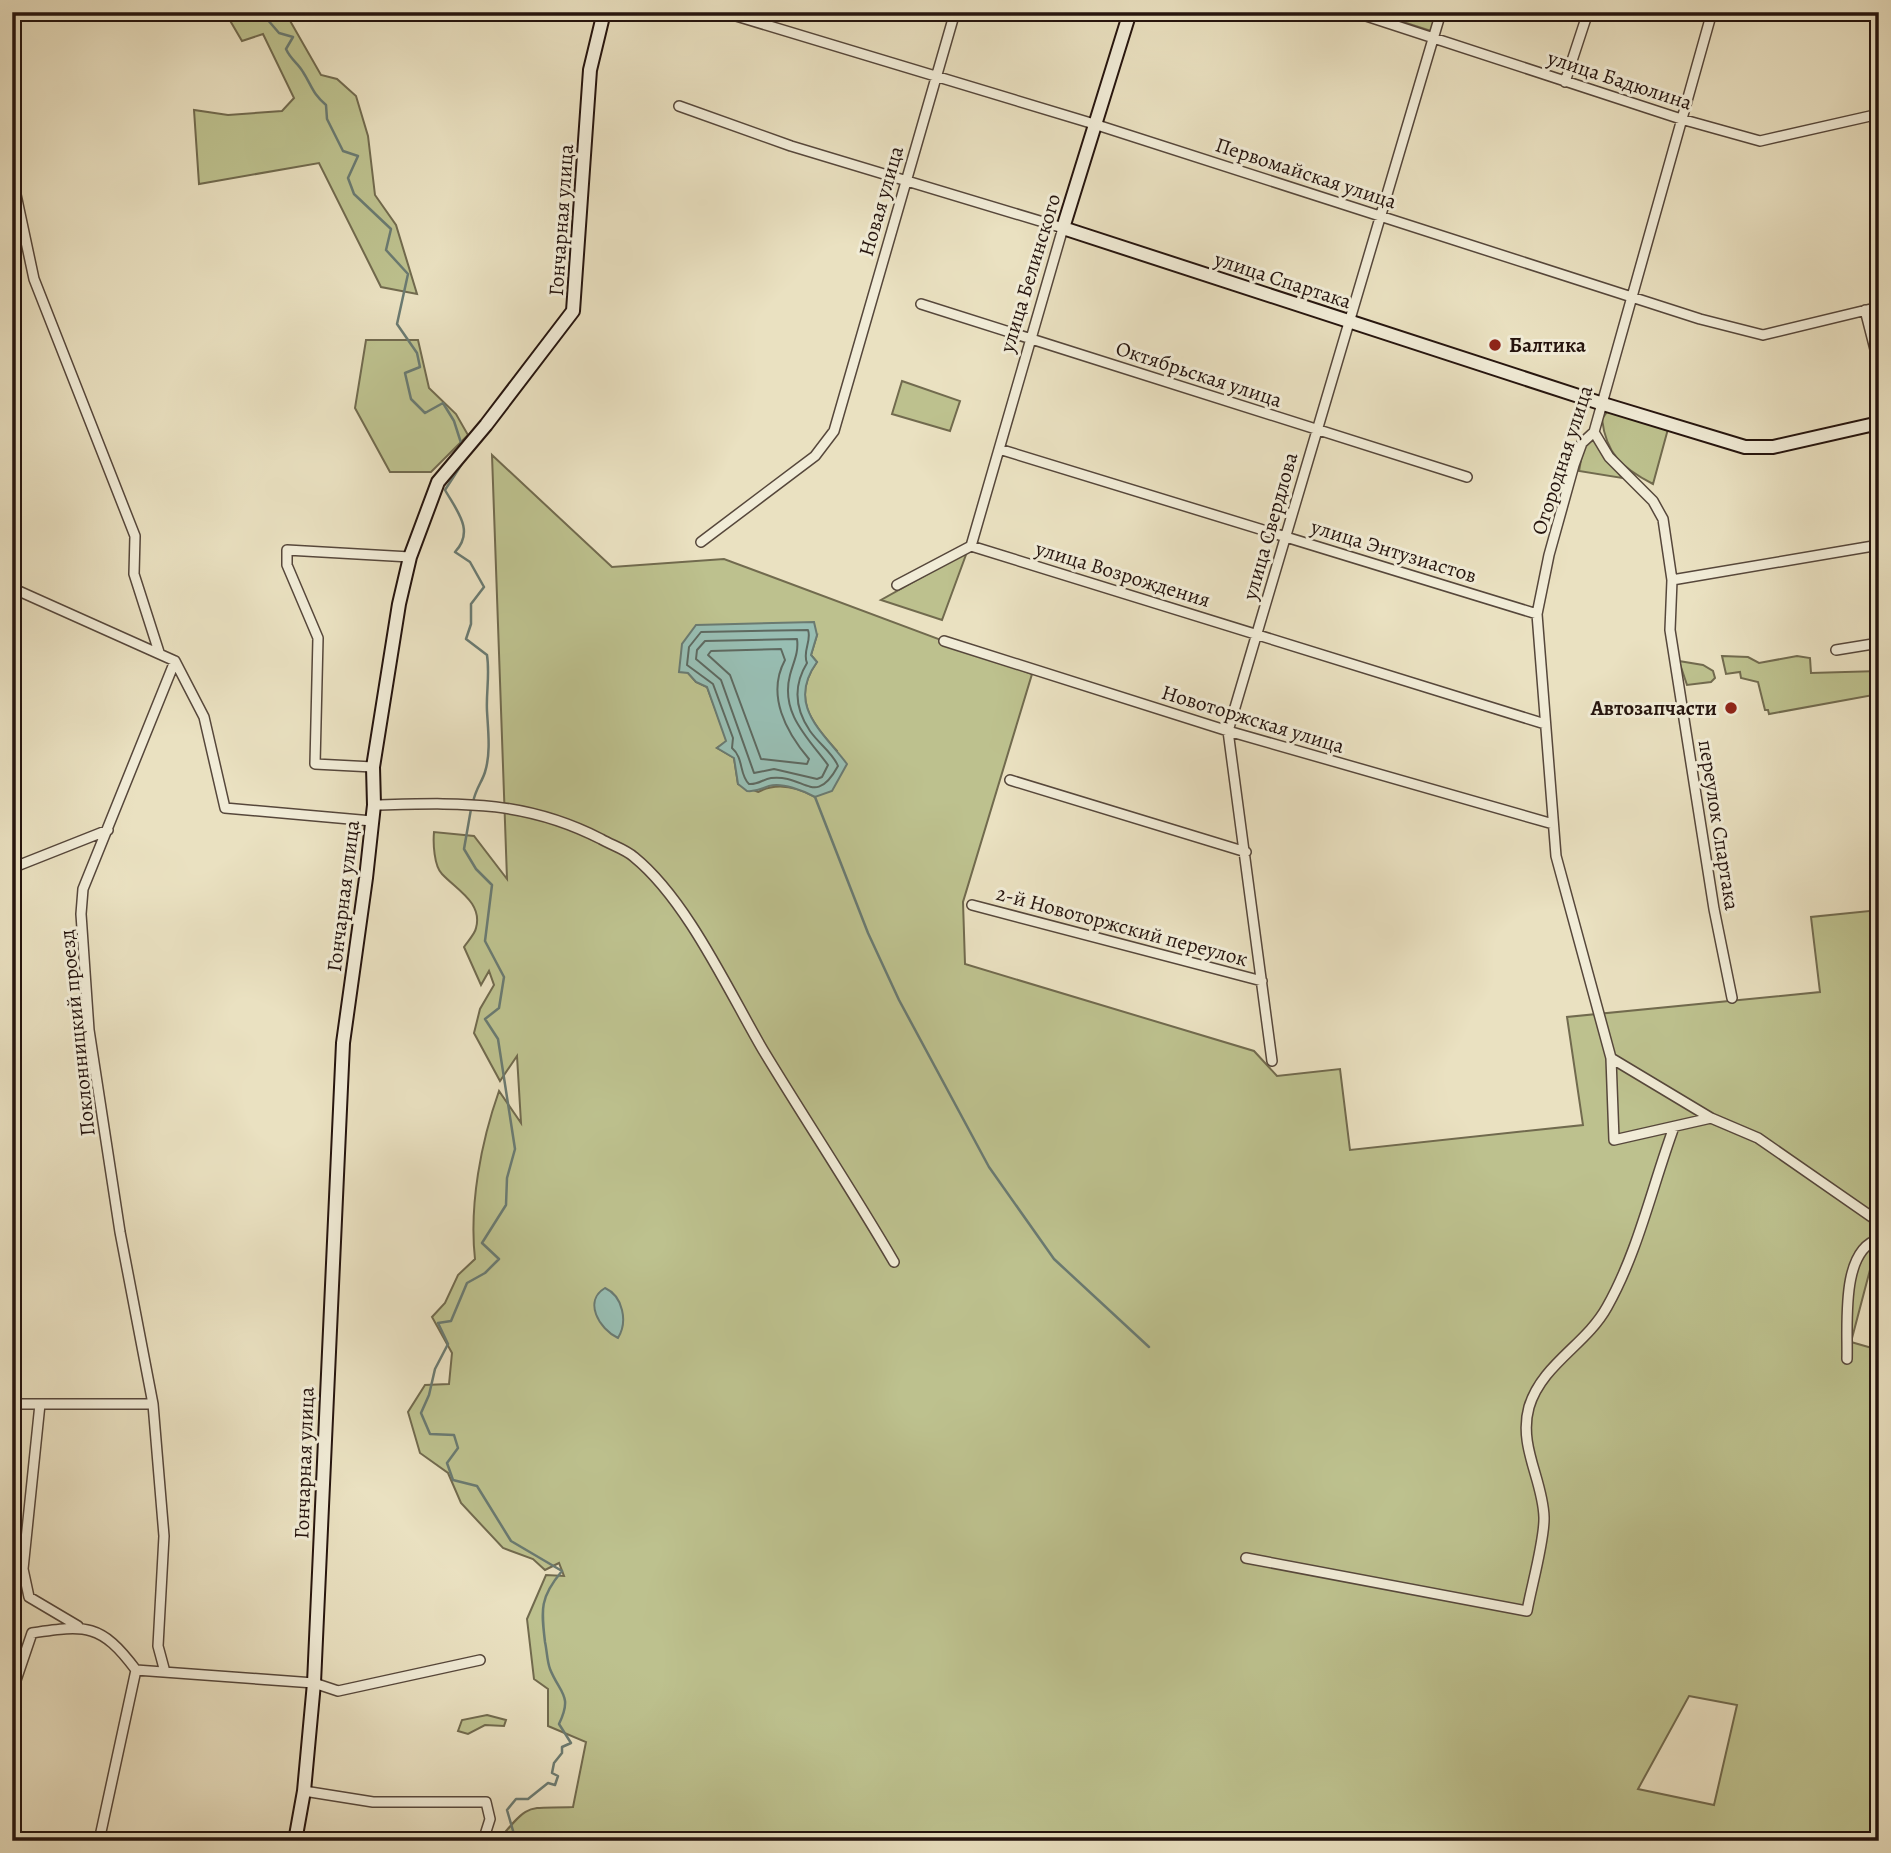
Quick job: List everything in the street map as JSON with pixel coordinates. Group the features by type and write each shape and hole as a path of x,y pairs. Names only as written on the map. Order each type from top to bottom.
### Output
{"street":[{"name":"Гончарная улица","path":"295,1841 304,1791 314,1683 343,1043 374,805 373,768 410,557 432,493 458,456 565,326 573,311 590,70 604,12"},
{"name":"Первомайская улица","path":"723,12 1094,124 1630,299 1763,335 1879,307"},
{"name":"Новая улица","path":"701,542 821,451 834,431 955,12"},
{"name":"улица Белинского","path":"971,546 1063,228 1130,12"},
{"name":"улица Бадюлина","path":"1354,12 1681,119 1760,141 1879,114"},
{"name":"улица Свердлова","path":"1272,1060 1228,731 1441,12"},
{"path":"1565,82 1588,12"},
{"name":"Огородная улица","path":"1674,1127 1614,1140 1611,1058 1585,971 1556,856 1538,614 1549,555 1574,465 1582,443 1594,432 1712,12"},
{"name":"улица Спартака","path":"679,107 905,181 1063,228 1600,403 1751,448 1773,447 1879,423"},
{"path":"12,176 34,279 135,536 134,574 159,652"},
{"name":"Октябрьская улица","path":"921,304 1467,477"},
{"path":"1865,310 1879,365"},
{"name":"переулок Спартака","path":"1594,432 1609,457 1653,501 1663,519 1672,580 1670,630 1714,909 1732,998"},
{"name":"улица Энтузиастов","path":"999,449 1538,614"},
{"path":"1672,580 1879,545"},
{"path":"897,585 971,546"},
{"name":"улица Возрождения","path":"971,546 1545,724"},
{"path":"373,768 314,764 318,638 286,565 287,550 410,557"},
{"path":"12,588 175,660 204,717 225,808 372,821"},
{"name":"Новоторжская улица","path":"944,641 1228,731 1553,824"},
{"path":"1836,650 1879,643"},
{"name":"Поклонницкий проезд","path":"165,1672 158,1646 164,1535 153,1404 120,1232 89,1030 81,914 83,889 175,660"},
{"path":"1010,779 1246,852"},
{"path":"374,805 472,803 505,806 577,827 633,856 662,884 684,915 792,1098 822,1141 894,1262"},
{"path":"12,868 107,830"},
{"name":"2-й Новоторжский переулок","path":"972,905 1262,981"},
{"path":"1611,1058 1712,1118 1758,1138 1879,1222"},
{"path":"1246,1558 1527,1611 1544,1517 1529,1454 1529,1408 1550,1369 1586,1336 1606,1309 1630,1261 1674,1127 1712,1118"},
{"path":"1847,1359 1853,1264 1861,1249 1879,1239"},
{"path":"12,1404 153,1404"},
{"path":"40,1404 23,1569 29,1597 78,1626 101,1635 120,1649 136,1671 99,1841"},
{"path":"13,1689 32,1633 78,1626"},
{"path":"136,1671 314,1683 338,1690 480,1660"},
{"path":"304,1791 373,1802 486,1802 490,1819 483,1841"}],"green space":[{"path":"225,12 285,12 321,75 337,79 356,96 368,136 375,195 396,225 417,294 381,287 319,163 199,184 194,110 228,115 282,111 294,98 263,34 242,41"},
{"path":"1372,12 1436,12 1431,31"},
{"path":"366,340 418,340 429,388 456,414 468,435 431,472 390,472 355,408"},
{"path":"902,381 960,401 950,431 892,414"},
{"path":"1609,409 1668,429 1653,484 1624,466 1612,451 1602,419"},
{"path":"1594,439 1622,478 1579,471 1584,443"},
{"path":"492,455 612,567 724,559 1032,674 963,902 965,964 1254,1051 1277,1076 1340,1069 1350,1150 1583,1125 1567,1017 1820,992 1811,917 1879,910 1879,1248 1876,1247 1851,1342 1879,1350 1879,1841 498,1841 523,1813 537,1808 573,1807 586,1742 548,1726 548,1689 534,1679 527,1619 546,1575 564,1576 559,1563 545,1570 533,1559 503,1548 461,1503 448,1473 420,1453 408,1412 425,1385 449,1384 452,1353 432,1317 445,1303 458,1275 475,1259 474,1217 478,1174 499,1091 521,1123 517,1056 500,1081 474,1033 480,1009 494,985 489,971 481,985 464,947 475,930 476,911 439,870 434,832 474,836 507,879","holes":["817,635 811,655 817,662 809,675 805,698 812,720 837,751 815,797 787,787 772,787 758,792 738,784 734,758 717,748 727,741 707,687 696,682 688,673","1689,1696 1737,1705 1714,1805 1638,1789"]},
{"path":"967,552 942,620 881,600"},
{"path":"1722,656 1748,657 1759,663 1797,656 1810,658 1811,673 1879,671 1879,694 1769,714 1768,710 1765,710 1758,682 1741,678 1740,672 1726,674"},
{"path":"1679,661 1703,665 1713,671 1715,678 1711,682 1687,685"},
{"path":"487,1715 506,1720 504,1726 485,1725 468,1734 458,1731 462,1720"}],"water":[{"path":"814,622 817,635 811,655 817,662 808,677 806,704 818,729 847,764 832,791 815,797 780,785 747,791 738,784 734,758 717,748 726,741 707,687 696,682 688,673 679,672 682,644 696,625"},
{"path":"605,1288 616,1297 622,1310 623,1325 618,1338 600,1322 594,1307 598,1294"}],"waterway":[{"path":"261,12 279,33 293,37 286,49 288,53 326,105 327,119 343,151 358,156 348,178 354,194 391,229 386,250 408,274 397,324 417,353 420,367 405,373 411,399 425,413 443,403 454,421 462,446"},
{"path":"465,459 445,490 459,513 464,529 461,544 455,552 470,562 484,587 471,604 471,624 466,639 487,655 488,662 488,757 473,802"},
{"path":"815,797 868,933 899,1000 989,1167 1054,1259 1149,1347"},
{"path":"471,809 464,849 476,869 492,885 485,941 504,977 499,1008 485,1019 498,1039 515,1149 507,1178 506,1205 482,1243 499,1259 485,1273 467,1283 451,1321 438,1323 448,1344 435,1369 429,1395 421,1413 430,1434 454,1435 458,1448 447,1463 453,1480 477,1486 511,1541 562,1571 546,1596 543,1621 549,1666 565,1700 559,1724 571,1743 562,1747 562,1753 554,1763 552,1773 558,1776 555,1785 548,1783 528,1799 516,1799 507,1810 516,1841"}],"place":[{"name":"Балтика","path":"1495,345"},
{"name":"Автозапчасти","path":"1731,708"}]}
